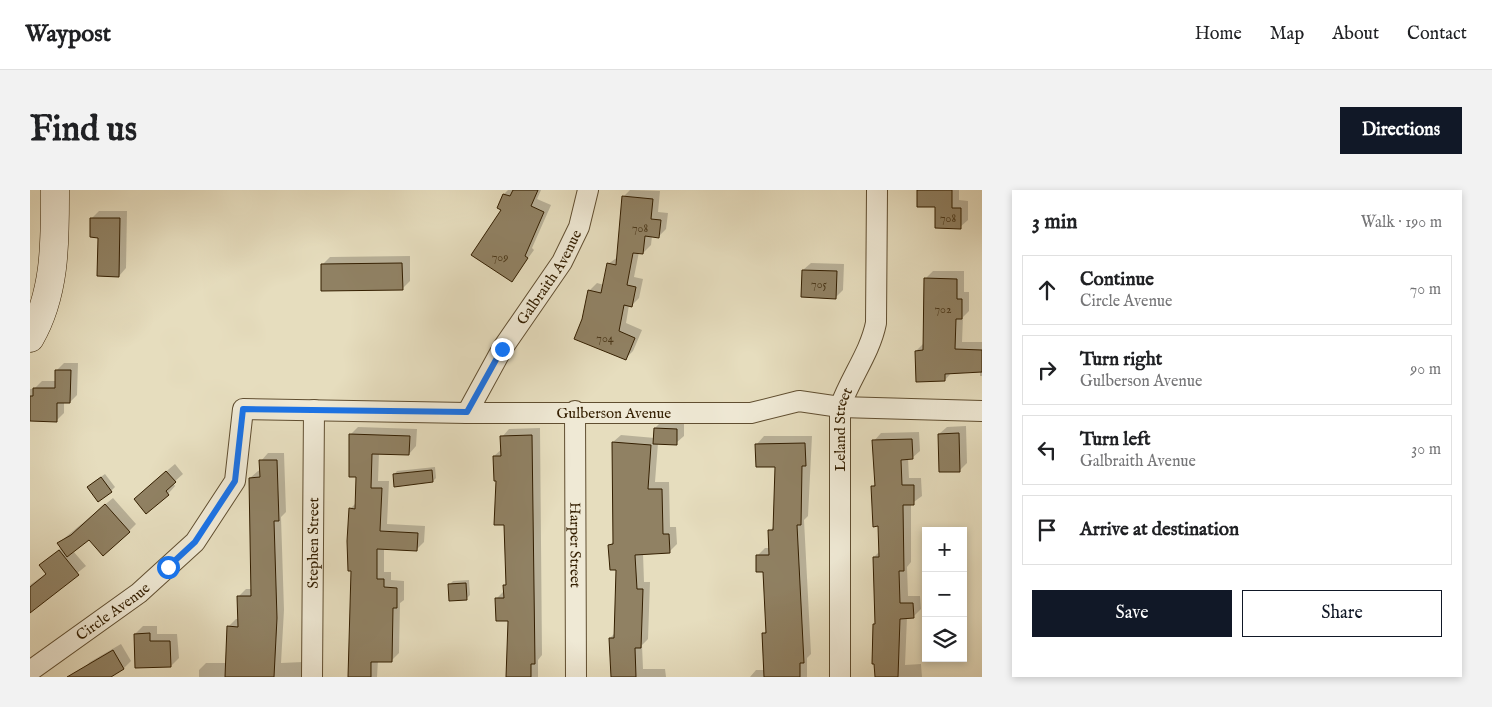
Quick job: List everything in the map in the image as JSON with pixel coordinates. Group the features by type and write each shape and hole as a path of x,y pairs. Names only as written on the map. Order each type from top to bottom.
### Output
{"street":[{"path":"30,338 49,294 55,244 56,190"},
{"name":"Galbraith Avenue","path":"467,412 502,349 562,262 580,227 588,190"},
{"name":"Leland Street","path":"840,677 840,407 849,383 872,340 876,323 877,190"},
{"name":"Gulberson Avenue","path":"243,409 751,413 800,401 840,407 982,411"},
{"name":"Circle Avenue","path":"30,671 139,593 195,542 235,481 243,409"},
{"name":"Stephen Street","path":"312,677 314,410"},
{"name":"Harper Street","path":"575,411 576,677"}],"building":[{"path":"513,190 538,190 531,206 544,212 525,256 528,258 512,282 471,255 501,210 497,208 503,194 510,196"},
{"path":"917,190 952,190 952,208 961,208 961,229 935,228 935,207 917,207"},
{"path":"622,196 653,199 651,219 661,220 659,238 645,236 643,254 633,253 627,285 636,287 632,307 624,305 619,331 635,338 626,360 574,339 582,319 588,290 601,293 607,263 616,265"},
{"path":"90,218 120,218 119,277 97,276 98,238 90,237"},
{"path":"402,263 403,290 321,291 321,264"},
{"path":"802,270 837,271 836,299 801,297"},
{"path":"924,278 957,279 957,299 962,299 962,319 956,319 955,349 982,350 982,372 945,374 945,381 916,382 915,351 923,350"},
{"path":"55,370 71,370 70,403 57,403 57,422 30,421 30,396 33,396 33,388 55,388"},
{"path":"654,428 677,429 677,445 653,444"},
{"path":"959,433 960,472 939,472 938,434"},
{"path":"349,434 410,436 409,455 372,454 371,488 382,488 380,531 418,533 417,551 377,549 377,579 384,579 384,587 397,588 397,608 393,608 392,662 371,662 371,677 348,677 351,571 348,571 347,541 349,508 355,509 356,477 349,477"},
{"path":"532,435 535,664 531,664 531,677 506,677 508,621 496,621 495,598 504,598 503,585 506,585 504,525 494,525 496,481 494,481 493,456 501,456 500,436"},
{"path":"912,439 913,459 901,460 902,485 914,485 914,505 903,505 904,571 899,571 900,603 913,603 914,618 900,619 898,677 875,677 874,664 872,664 873,624 875,624 873,557 879,557 878,526 873,527 871,486 875,486 872,440"},
{"path":"612,442 651,445 648,489 662,489 663,534 669,534 670,553 635,555 637,589 643,589 641,648 635,648 636,677 611,677 609,638 614,638 616,570 610,570 608,545 613,544"},
{"path":"805,443 806,466 802,466 801,525 797,525 804,663 800,663 800,677 764,677 762,633 766,633 763,572 756,572 756,555 769,555 768,530 773,530 775,467 756,467 755,444"},
{"path":"259,460 277,460 279,521 274,521 277,618 274,677 225,677 227,626 238,627 237,596 251,596 249,478 260,477"},
{"path":"432,470 433,482 394,487 393,474"},
{"path":"166,471 176,482 166,491 169,495 146,514 134,499"},
{"path":"101,477 112,492 98,502 87,487"},
{"path":"105,504 130,532 103,556 89,540 67,557 57,543 71,535"},
{"path":"59,550 79,575 30,613 30,587 46,574 39,565"},
{"path":"466,583 467,600 449,601 448,584"},
{"path":"150,633 150,641 170,641 171,667 135,668 134,634"},
{"path":"113,650 124,669 111,677 67,677"}],"route":[{"path":"168,567 195,542 215,515 235,481 243,409 467,412 502,349"}]}
